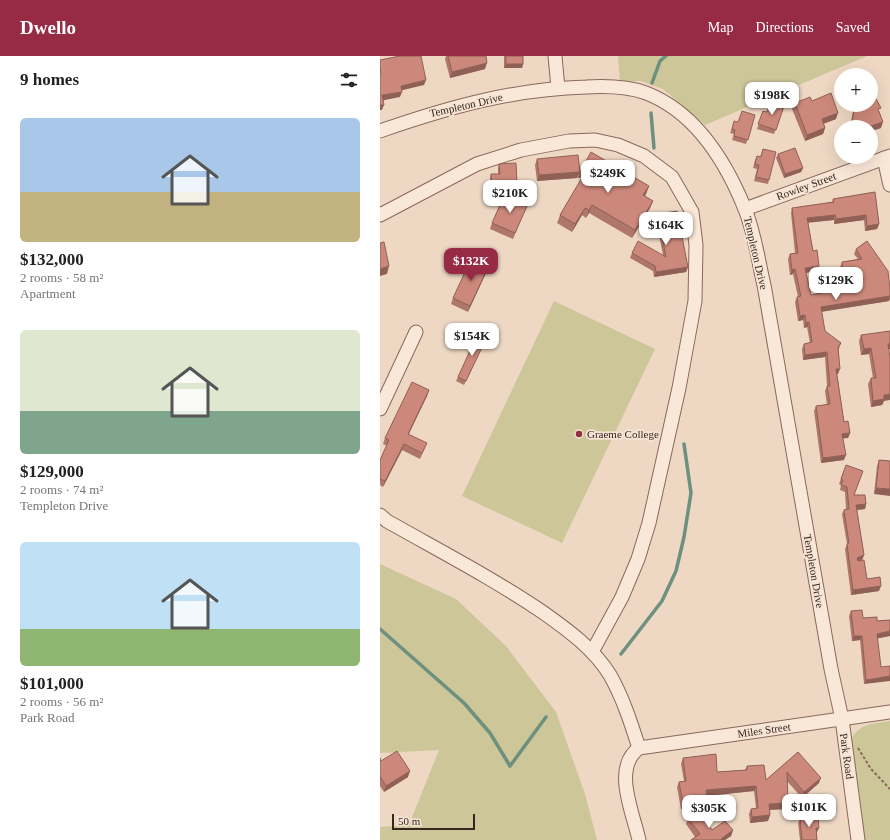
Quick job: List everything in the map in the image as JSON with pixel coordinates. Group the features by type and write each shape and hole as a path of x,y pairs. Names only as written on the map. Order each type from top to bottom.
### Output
{"street":[{"path":"556,56 558,88"},
{"name":"Templeton Drive","path":"380,131 423,115 468,103 558,88 600,87 627,89 645,93 661,100 694,124 726,169 745,209 754,234 830,661 842,719"},
{"path":"380,216 477,164 521,150 569,141 595,140 618,145 644,156 672,177 692,212 696,245 695,301 679,388 649,523 638,559 622,597 592,652"},
{"path":"887,157 890,185"},
{"name":"Rowley Street","path":"745,209 887,157"},
{"path":"380,409 416,332"},
{"path":"380,515 387,522 510,590 566,628 592,652 609,674 626,707 639,748 631,754 627,763 624,779 639,840"},
{"name":"Miles Street","path":"639,748 890,712"},
{"name":"Park Road","path":"842,719 858,840"}],"path":[{"path":"844,733 855,744 871,769 890,789"}],"shaded area":[{"path":"618,56 867,56 839,68 834,68 834,70 705,125 663,89 641,81 620,82"},
{"path":"554,301 655,349 562,543 462,496"},
{"path":"380,564 456,599 506,646 556,712 585,794 597,840 380,840 380,827 409,825 439,750 380,753"},
{"path":"890,721 890,840 864,840 851,740 854,734 862,727"}],"building":[{"path":"400,56 421,56 426,80 401,86 402,92 382,95 384,105 380,105 380,60"},
{"path":"448,56 486,56 487,63 452,72"},
{"path":"506,56 523,56 523,64 506,64"},
{"path":"831,93 834,102 834,112 838,113 822,119 825,128 807,135 795,103 810,97 812,101"},
{"path":"771,101 784,106 776,130 758,124 763,111 767,112"},
{"path":"878,109 883,122 878,124 878,120 852,120 854,112 878,112"},
{"path":"742,111 755,115 748,140 734,136 735,130 732,129 734,121 738,122"},
{"path":"795,148 803,168 785,174 778,154"},
{"path":"763,149 776,152 769,180 756,177 759,165 755,164 757,156 761,157"},
{"path":"591,152 649,186 643,195 653,201 635,230 592,205 589,210 585,208 575,224 560,215 587,169 581,170"},
{"path":"578,155 580,172 539,175 537,159"},
{"path":"516,163 517,185 492,186 491,174 500,174 499,164"},
{"path":"875,192 879,224 867,226 866,215 836,219 835,215 807,218 813,251 817,250 819,266 805,268 811,295 846,288 842,262 862,259 856,249 867,241 888,271 890,289 890,296 821,307 825,331 841,343 838,347 840,369 836,369 844,422 848,421 850,433 842,434 846,455 823,458 816,406 830,404 827,386 830,386 827,352 805,355 804,344 812,342 809,322 806,323 805,315 800,316 797,297 801,296 795,269 792,270 790,254 798,253 792,208 834,202 833,199"},
{"path":"505,194 528,204 515,233 492,223"},
{"path":"677,211 688,267 656,272 655,266 632,253 638,241 666,257 658,214"},
{"path":"384,242 389,266 380,269 380,243"},
{"path":"472,257 489,265 470,306 453,298"},
{"path":"890,331 890,343 888,344 890,358 890,394 884,395 884,399 873,401 871,378 876,378 871,348 864,349 861,335"},
{"path":"478,333 487,337 466,381 458,377"},
{"path":"412,382 429,390 408,434 427,443 422,453 404,444 385,481 380,479 380,460 389,440 385,438"},
{"path":"879,460 890,461 890,489 876,488"},
{"path":"846,465 863,471 854,495 865,495 866,504 856,505 864,555 857,558 858,561 864,560 867,579 880,577 881,586 853,590 847,544 849,543 844,510 849,509 847,487 841,485 843,480 841,479"},
{"path":"862,610 863,618 877,617 877,621 890,620 890,631 877,634 881,667 890,666 890,676 866,680 862,636 854,636 851,611"},
{"path":"397,751 410,771 386,786 380,776 380,758 381,761"},
{"path":"798,752 821,778 804,792 787,772 788,803 769,804 770,815 752,817 751,809 758,808 756,786 706,790 707,799 683,803 679,782 686,781 683,758 716,754 717,772 747,770 747,766 764,765 766,780"},
{"path":"698,811 712,830 725,821 733,830 721,840 691,840 700,834 688,818"},
{"path":"818,817 819,828 816,828 817,840 802,840 800,819"}],"waterway":[{"path":"652,83 660,61 666,56"},
{"path":"651,113 654,148"},
{"path":"621,654 662,601 676,571 684,537 691,493 684,444"},
{"path":"380,629 464,703 490,733 510,766 546,717"}],"place":[{"name":"Graeme College","path":"579,434"}]}
